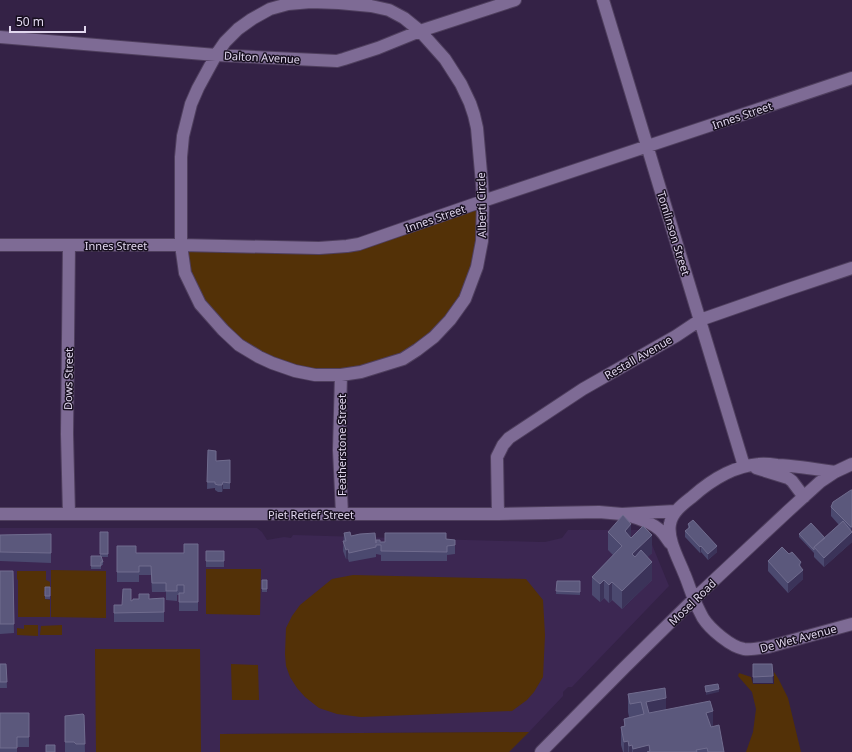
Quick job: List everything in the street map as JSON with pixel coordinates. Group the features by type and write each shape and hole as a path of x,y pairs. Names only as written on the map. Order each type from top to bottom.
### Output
{"street":[{"name":"Dalton Avenue","path":"0,36 216,55 337,61 378,48 420,31 515,0"},
{"name":"Tomlinson Street","path":"603,0 700,320 748,465"},
{"name":"Alberti Circle","path":"311,2 371,6 389,10 404,18 420,31 445,59 470,103 477,128 483,201 482,241 477,266 465,298 450,320 434,337 417,350 403,359 361,372 341,375 314,375 295,371 259,358 239,345 223,330 200,304 186,273 181,245 181,157 183,136 191,104 216,55 225,42 238,29 252,19 270,9 288,4 311,2"},
{"name":"Innes Street","path":"0,245 181,245 319,248 359,244 852,78"},
{"name":"Dows Street","path":"69,244 67,434 69,514"},
{"name":"Restall Avenue","path":"498,514 497,457 503,445 509,438 583,389 676,336 700,320 852,268"},
{"name":"Featherstone Street","path":"341,375 339,450 342,514"},
{"path":"675,511 695,494 722,475 748,465 760,463 835,472"},
{"name":"Mosel Road","path":"541,752 694,599 820,482 835,472 852,464"},
{"path":"748,465 788,478 792,481 804,498"},
{"name":"Piet Retief Street","path":"622,514 675,511 670,522 669,529 673,547 694,599"},
{"name":"Piet Retief Street","path":"0,514 498,514 599,512 622,514 644,521 661,531 673,547"},
{"name":"De Wet Avenue","path":"694,599 704,619 718,634 730,644 742,648 754,649 768,647 852,624"}],"shaded area":[{"path":"482,204 478,249 463,298 438,339 403,359 315,378 229,338 183,274 174,247 343,249"},
{"path":"0,528 257,528 262,532 267,540 284,537 291,538 293,535 540,542 562,538 568,530 646,530 669,586 572,687 568,687 563,692 563,696 529,732 221,734 220,752 0,752"},
{"path":"206,569 261,569 260,615 206,614"},
{"path":"51,570 106,571 106,618 51,617"},
{"path":"17,571 46,571 46,580 50,582 50,590 44,591 45,599 50,600 50,617 18,617"},
{"path":"353,575 526,579 543,600 545,635 543,677 527,700 512,711 361,717 337,714 319,708 305,697 290,677 286,666 285,654 286,628 300,605 332,579"},
{"path":"24,625 38,625 38,636 17,635 17,628 24,629"},
{"path":"62,625 62,635 40,635 41,626"},
{"path":"95,649 200,649 201,752 96,752"},
{"path":"231,664 258,665 259,700 232,700"},
{"path":"774,672 788,698 801,752 746,752 753,732 756,709 752,692 738,676 739,673 751,677 753,684 774,684"},
{"path":"529,732 509,752 220,752 220,734"}],"building":[{"path":"208,450 216,451 216,461 230,460 230,483 223,482 222,485 218,485 215,484 215,482 207,482"},
{"path":"851,490 852,527 831,507 833,502"},
{"path":"623,515 631,524 625,531 631,538 643,526 652,535 632,554 635,557 641,550 652,562 622,591 612,582 609,585 604,580 600,584 592,577 622,546 608,532"},
{"path":"693,520 717,546 708,554 685,531 690,527 688,524"},
{"path":"843,521 852,532 824,558 814,547"},
{"path":"811,523 825,538 814,547 814,550 799,534"},
{"path":"100,532 108,532 108,554 100,554"},
{"path":"350,532 351,536 375,533 376,543 376,540 385,542 385,533 446,533 446,539 455,540 455,545 447,546 447,552 381,551 381,545 376,545 376,547 349,553 348,549 346,550 343,541 346,541 344,533"},
{"path":"51,534 51,553 0,552 0,535"},
{"path":"184,544 198,544 198,602 179,602 179,593 184,593 184,585 177,585 177,591 166,591 166,583 152,583 151,566 139,566 139,572 117,572 117,546 136,546 136,553 184,553"},
{"path":"782,547 789,554 792,552 801,562 799,565 803,570 788,583 768,561"},
{"path":"206,551 224,551 224,561 206,561"},
{"path":"91,556 101,556 103,562 101,562 101,566 91,566"},
{"path":"0,571 13,571 14,624 0,624"},
{"path":"262,580 267,580 267,589 262,589"},
{"path":"557,581 580,581 580,592 556,591"},
{"path":"45,587 50,587 50,596 45,596"},
{"path":"123,589 131,589 131,601 133,599 139,599 139,594 149,594 149,599 164,598 164,612 114,613 114,605 122,605"},
{"path":"0,664 6,664 7,682 0,682"},
{"path":"753,664 772,664 773,676 753,677"},
{"path":"718,684 719,689 706,692 705,686"},
{"path":"665,688 666,698 646,702 649,713 710,701 713,711 706,713 711,727 719,725 724,752 708,752 707,748 696,750 697,752 647,752 650,751 649,745 633,749 632,745 629,746 628,741 624,742 621,727 625,726 624,719 644,714 641,702 630,704 628,694"},
{"path":"0,713 29,713 29,737 17,737 17,748 0,748"},
{"path":"83,714 85,744 65,742 65,716"},
{"path":"46,745 55,745 55,752 46,752"}]}
